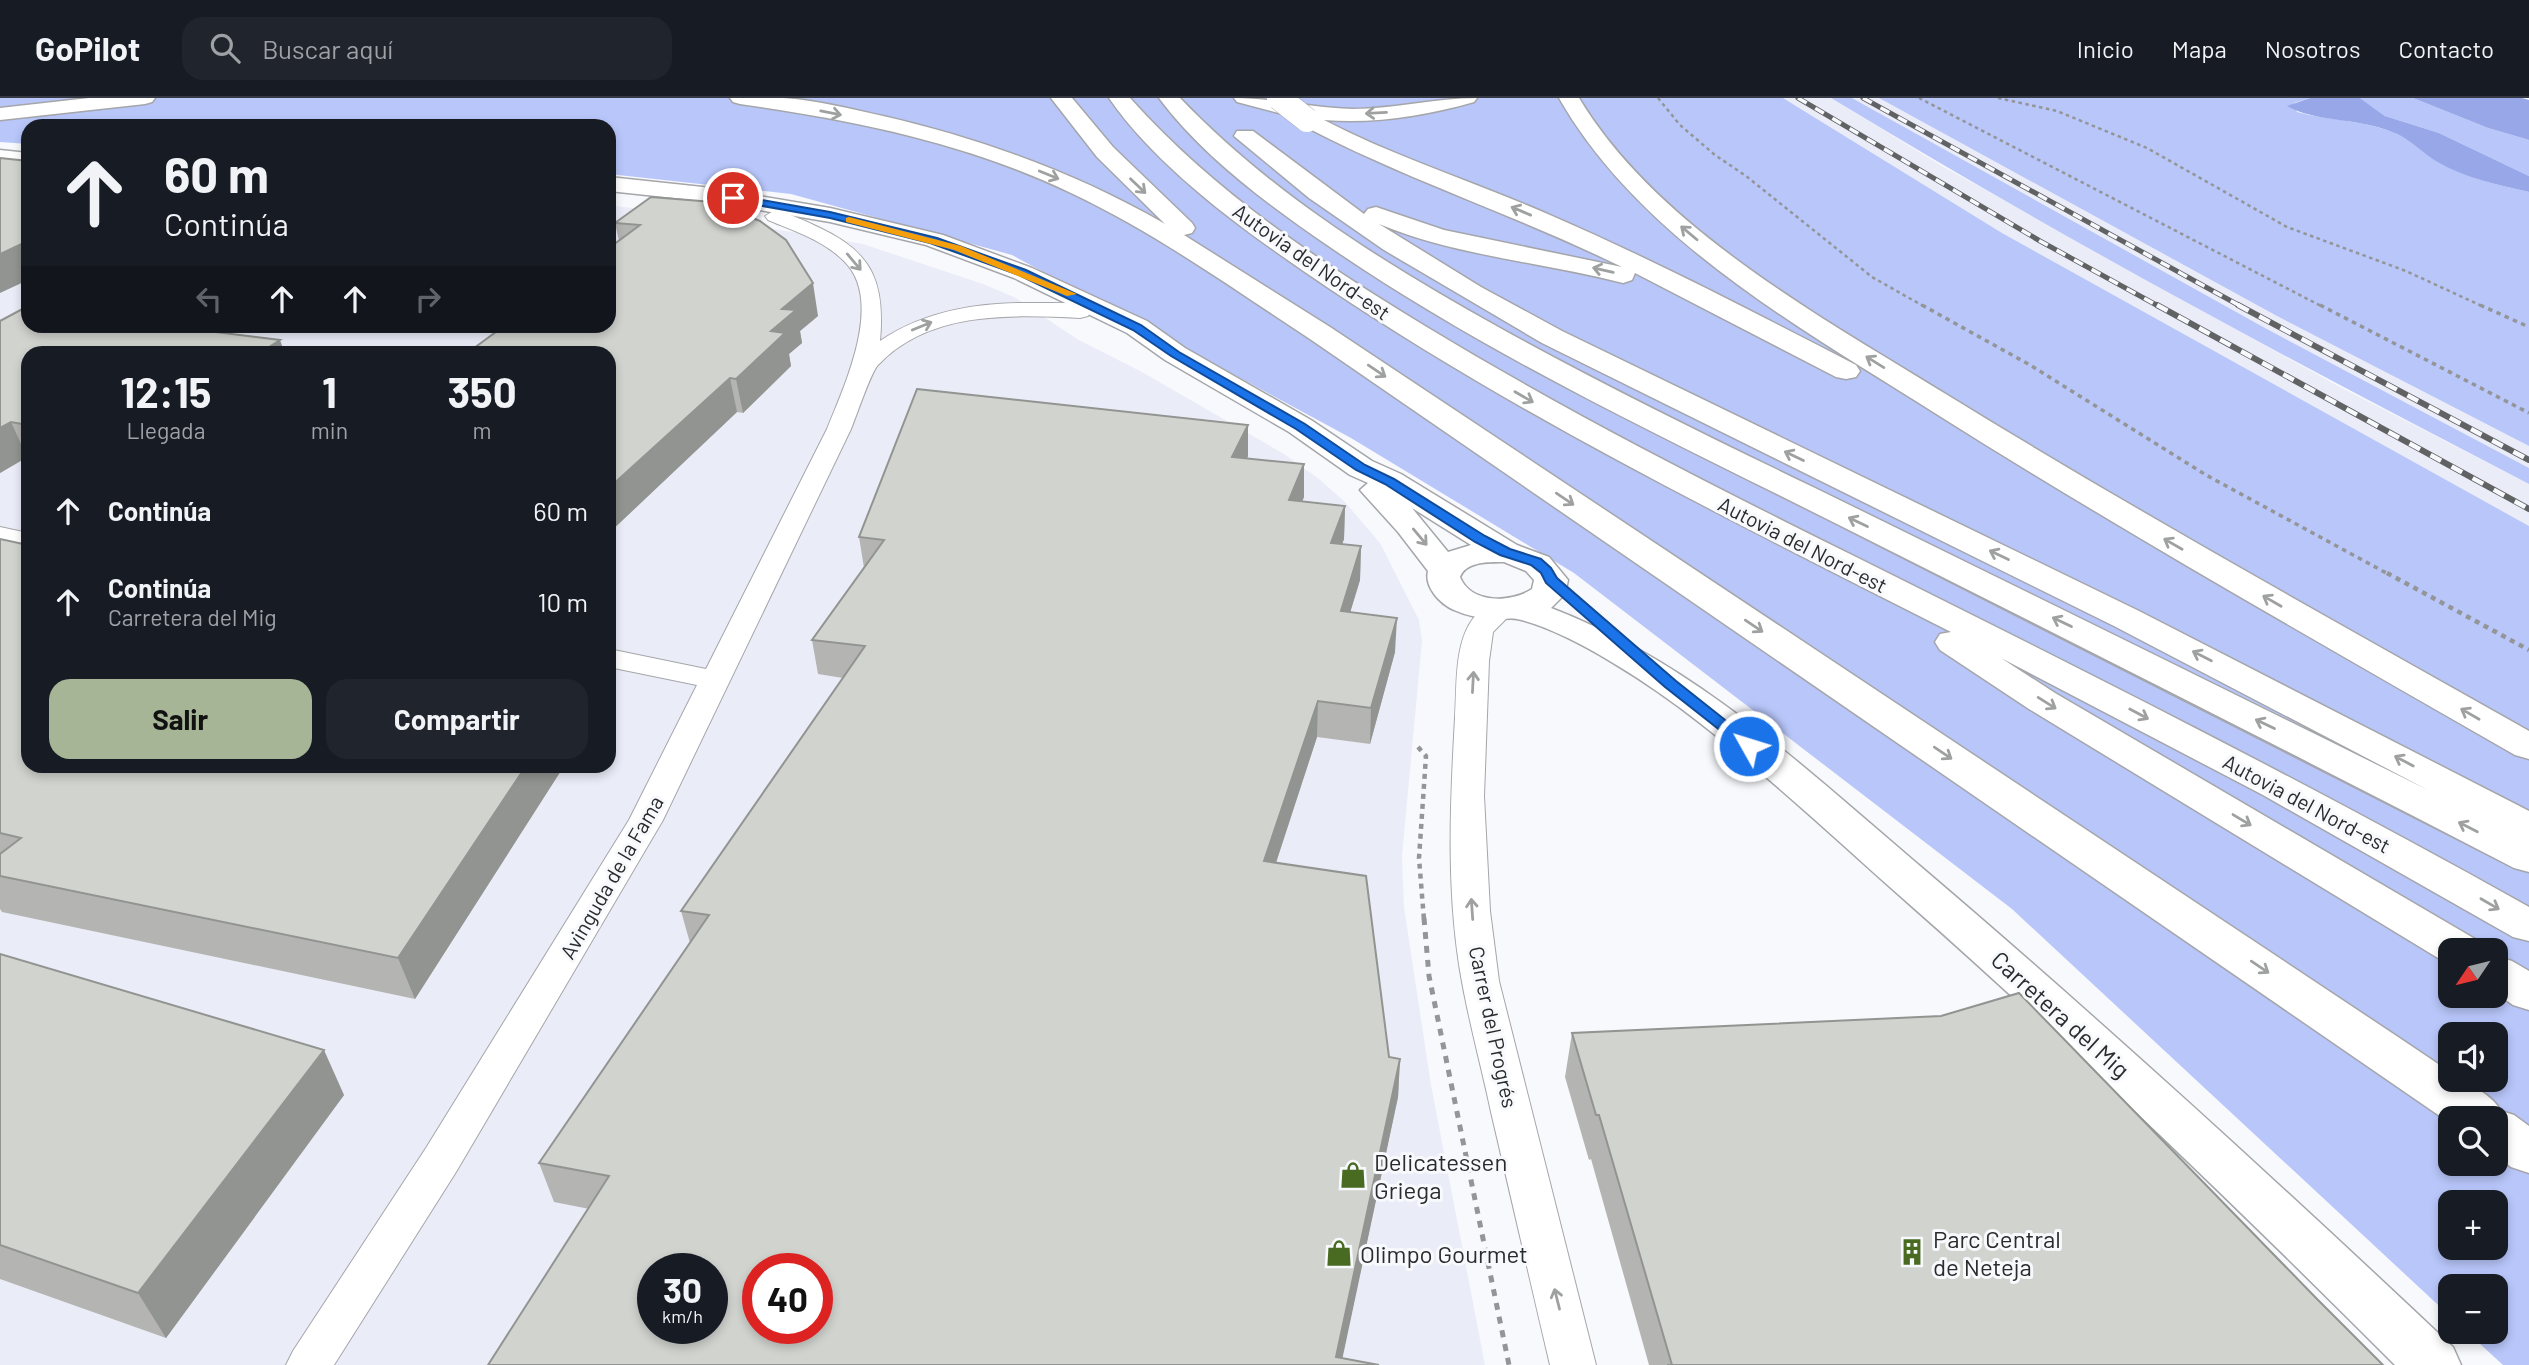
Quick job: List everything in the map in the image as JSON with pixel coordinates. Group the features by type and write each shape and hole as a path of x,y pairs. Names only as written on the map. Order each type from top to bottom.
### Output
{"main road":[{"path":"0,107 62,98"},
{"path":"0,114 145,98"},
{"path":"740,98 917,131 975,148 1054,176 1140,220 1320,333 2463,1106"},
{"path":"1061,98 1105,152 1175,222 1234,270 1320,333"},
{"name":"Autovia del Nord-est","path":"1119,98 1198,178 1292,251 1347,289 1539,406 2192,742 2529,926"},
{"name":"Autovia del Nord-est","path":"1169,98 1203,134 1246,171 1333,237 1453,313 1532,358 2529,858"},
{"path":"1244,98 1284,109 1354,113 1421,108 1467,98"},
{"path":"1279,98 1307,120 1350,141 1468,188 1616,254 2079,489"},
{"path":"1569,98 1589,132 1671,218 1807,320 2079,489 2529,747"},
{"path":"1233,125 1266,153 1400,248 1530,324 1691,407 2043,576 2269,690 2529,828"},
{"path":"1266,153 1330,191 1387,220 1456,240 1580,265 1644,282 1723,313 1803,349"},
{"path":"0,157 21,159"},
{"path":"616,185 775,205 934,240 1059,288 1137,327 1175,354 1300,426 1361,468 1390,481 1505,552"},
{"path":"616,194 688,201 868,236 939,257 1080,312 1131,337 1175,354"},
{"path":"1361,468 1372,486 1410,524 1445,571 1457,559 1467,555 1505,552"},
{"path":"1805,545 2042,701 2439,938"},
{"name":"Carretera del Mig","path":"1505,552 1536,562 1551,580 1671,684 1811,796 1973,935 2146,1091 2433,1365"},
{"name":"Carretera del Mig","path":"1445,571 1444,580 1457,596 1485,607 1511,608 1589,634 1617,648 1671,684"},
{"path":"1511,608 1541,600 1548,594 1551,580"},
{"path":"2508,980 2529,993"},
{"path":"2381,1049 2473,1106"},
{"path":"2508,1128 2529,1141"},
{"path":"2508,1138 2529,1153"}],"street":[{"path":"775,216 818,234 844,250 859,266 868,286 872,306 866,363"},
{"path":"866,363 911,330 948,317 994,309 1080,312"},
{"name":"Avinguda de la Fama","path":"309,1365 441,1160 646,820 839,429 866,363"},
{"path":"0,535 21,540"},
{"name":"Carrer del Progrés","path":"1511,608 1483,624 1478,632 1474,661 1467,796 1472,911 1479,981 1573,1365"},
{"path":"616,659 716,680"}],"path":[{"path":"1658,98 1680,125 1715,155 1746,176 1872,277 2030,365 2206,475 2529,650"},
{"path":"1919,98 2529,413"},
{"path":"1998,98 2057,111 2147,148 2287,227 2406,271 2529,327"},
{"path":"1418,747 1426,756 1419,858 1429,976 1509,1365"}],"shaded area":[{"path":"0,98 1783,98 2002,233 2529,526 2529,1365 2503,1365 2480,1344 2508,1344 2508,1274 2438,1274 2438,1305 2012,909 1574,573 1351,438 1012,255 791,194 616,175 616,119 21,119 21,144 0,142"},
{"path":"1783,98 1831,98 1942,166 2340,387 2529,484 2529,526 2002,233"},
{"path":"1831,98 1852,98 2265,328 2529,468 2529,484 2177,297"},
{"path":"1852,98 1879,98 2277,316 2529,446 2529,468 2265,328"},
{"path":"1879,98 2310,98 2294,103 2297,112 2387,130 2459,172 2529,192 2529,446 2277,316"},
{"path":"2310,98 2360,98 2385,116 2439,133 2529,176 2529,192 2458,172 2387,130 2310,115 2287,106"},
{"path":"2360,98 2413,98 2488,128 2529,140 2529,176 2439,133 2385,116"},
{"path":"2413,98 2529,100 2529,140 2488,128"},
{"path":"0,180 21,182 21,333 616,333 616,206 690,215 863,244 983,284 1014,297 1077,339 1142,372 1284,454 1344,501 1380,543 1419,620 1422,641 1402,856 1404,907 1431,1085 1485,1365 0,1365"}],"building":[{"path":"0,158 21,160 21,244 0,254"},
{"path":"651,197 713,202 760,221 786,240 813,283 782,309 796,310 771,331 785,333 736,379 730,378 616,482 616,346 477,346 494,333 616,333 616,243 640,225 616,222"},
{"path":"21,310 21,333 224,333 280,340 271,346 21,346 21,424 11,422 0,428 0,321"},
{"path":"917,389 1248,425 1232,457 1304,464 1289,500 1345,506 1331,543 1361,546 1341,611 1397,618 1371,708 1318,701 1264,861 1366,876 1389,1057 1400,1059 1336,1357 1379,1365 488,1365 609,1176 539,1163 709,915 681,911 865,646 812,640 884,540 859,537"},
{"path":"0,539 21,544 21,773 521,773 398,958 0,876 0,854 21,838 0,833"},
{"path":"0,954 324,1050 138,1293 0,1245"},
{"name":"Parc Central de Neteja","path":"2019,993 2383,1365 1672,1365 1599,1115 1596,1115 1572,1033 1941,1016"}],"railway":[{"path":"1798,98 2040,241 2160,307"},
{"path":"1863,98 2242,307"},
{"path":"2157,305 2529,509"},
{"path":"2238,305 2529,460"}],"slow traffic":[{"path":"849,220 934,240 1023,272 1071,294"}],"place":[{"name":"Delicatessen Griega","path":"1353,1175"},
{"name":"Parc Central de Neteja","path":"1912,1252"},
{"name":"Olimpo Gourmet","path":"1339,1253"}],"route":[{"path":"733,198 830,215 934,240 1023,272 1137,327 1175,354 1300,426 1361,468 1390,481 1480,539 1505,552 1536,562 1551,580 1671,684 1749,746"}]}
